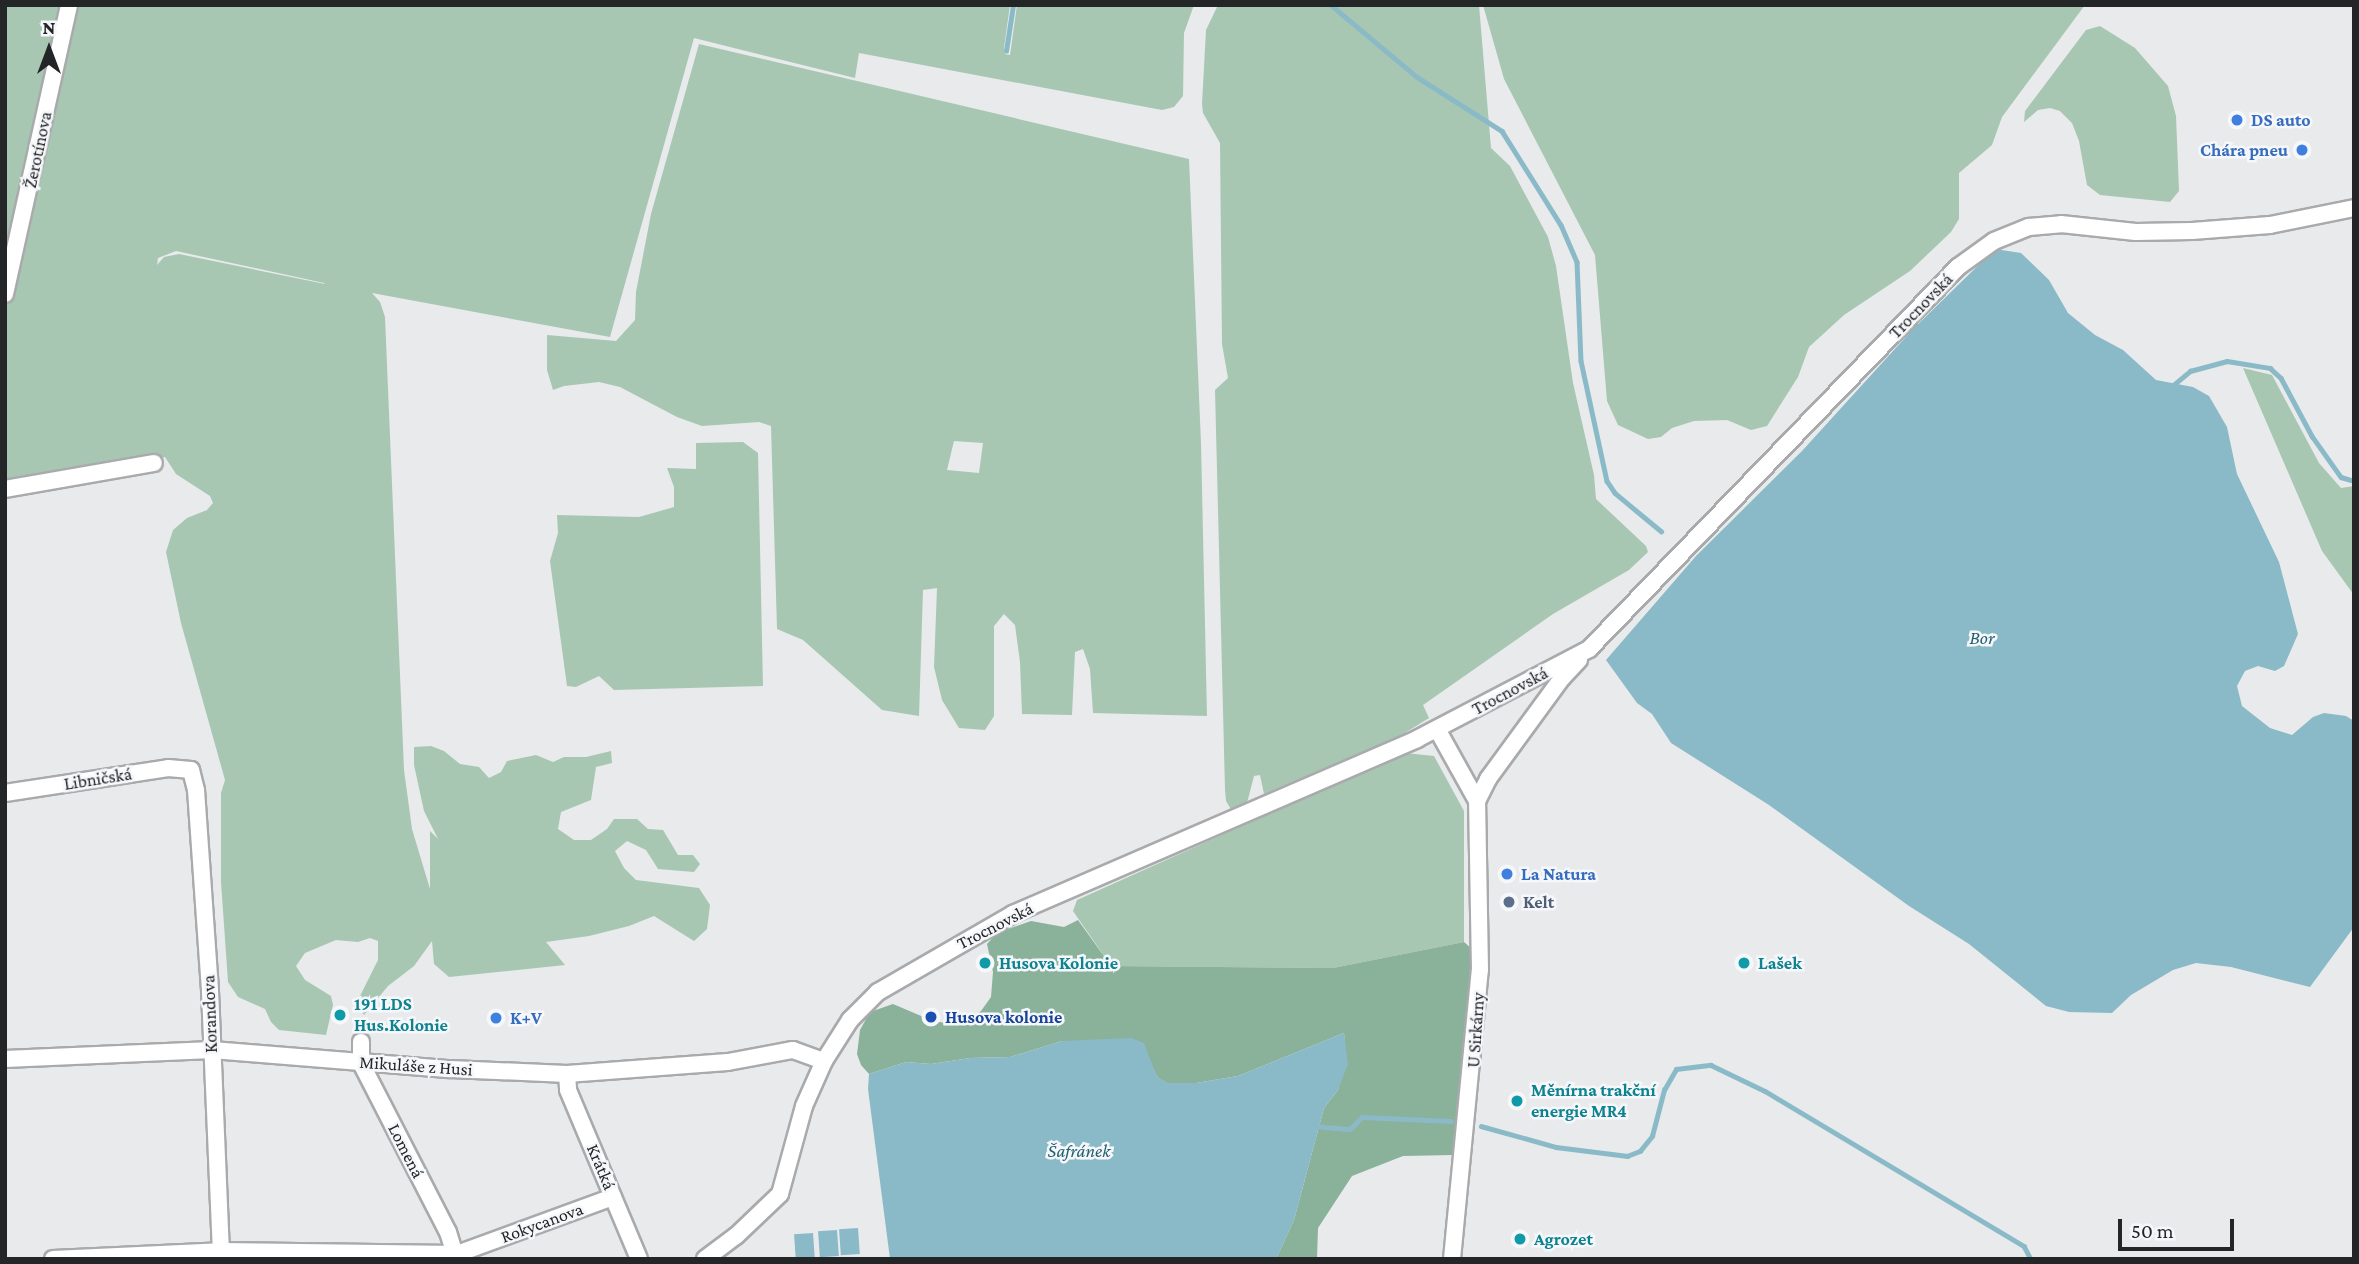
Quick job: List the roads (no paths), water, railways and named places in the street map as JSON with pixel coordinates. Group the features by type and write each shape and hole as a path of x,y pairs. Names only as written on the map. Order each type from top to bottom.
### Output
{"street":[{"name":"Žerotínova","path":"5,294 69,5"},
{"name":"Trocnovská","path":"705,1259 736,1236 780,1194 804,1105 824,1061 849,1020 878,992 1013,914 1437,729 1589,649 1958,267 1994,241 2029,227 2061,224 2136,232 2192,231 2270,225 2354,208"},
{"path":"5,489 154,463"},
{"path":"1477,800 1488,779 1562,678 1589,649"},
{"name":"U Sirkárny","path":"1437,729 1477,800 1480,970 1452,1259"},
{"name":"Libničská","path":"5,793 168,768 191,770"},
{"name":"Korandova","path":"191,770 197,803 212,1050 220,1255"},
{"name":"Lomená","path":"361,1042 361,1063 448,1232 456,1257"},
{"name":"Mikuláše z Husi","path":"5,1059 212,1050 361,1063 567,1074 729,1062 793,1050 824,1061"},
{"name":"Krátká","path":"567,1074 568,1090 639,1259"},
{"name":"Rokycanova","path":"52,1259 220,1255 456,1257 613,1197"}],"water":[{"name":"Bor","path":"1995,249 2021,253 2049,280 2068,313 2095,335 2123,350 2156,380 2193,387 2209,396 2227,427 2237,474 2279,562 2298,634 2284,666 2275,671 2258,666 2245,671 2237,686 2242,706 2270,728 2292,735 2313,717 2324,713 2346,716 2354,721 2354,927 2310,987 2231,967 2196,963 2173,970 2131,995 2112,1013 2069,1012 2046,1006 1969,944 1909,906 1769,805 1671,743 1652,714 1637,703 1606,660 1696,556 1802,451 1913,329"},
{"name":"Šafránek","path":"1344,1033 1348,1064 1338,1090 1324,1108 1294,1220 1276,1259 890,1259 868,1089 869,1074 906,1062 931,1064 970,1058 1010,1057 1062,1041 1131,1038 1144,1043 1157,1077 1168,1083 1196,1083 1238,1076"},
{"path":"858,1228 860,1254 841,1255 839,1229"},
{"path":"837,1230 839,1256 820,1257 818,1231"},
{"path":"813,1233 815,1259 796,1259 794,1234"}],"waterway":[{"path":"1006,51 1013,5"},
{"path":"1331,5 1417,77 1502,131 1561,225 1577,262 1581,361 1607,481 1615,493 1661,531"},
{"path":"2171,387 2190,371 2227,361 2270,368 2281,378 2312,436 2341,477 2354,481"},
{"path":"1481,1126 1556,1147 1627,1156 1640,1151 1652,1136 1664,1090 1676,1069 1711,1065 1765,1091 2024,1246 2031,1259"},
{"path":"1314,1126 1350,1129 1362,1117 1451,1121"}],"place":[{"name":"DS auto","path":"2237,120"},
{"name":"Chára pneu","path":"2302,150"},
{"name":"La Natura","path":"1507,874"},
{"name":"Kelt","path":"1509,902"},
{"name":"Husova Kolonie","path":"985,963"},
{"name":"Lašek","path":"1744,963"},
{"name":"191 LDS Hus.Kolonie","path":"340,1015"},
{"name":"Husova kolonie","path":"931,1017"},
{"name":"K+V","path":"496,1018"},
{"name":"Měnírna trakční energie MR4","path":"1517,1101"},
{"name":"Agrozet","path":"1520,1239"}]}
